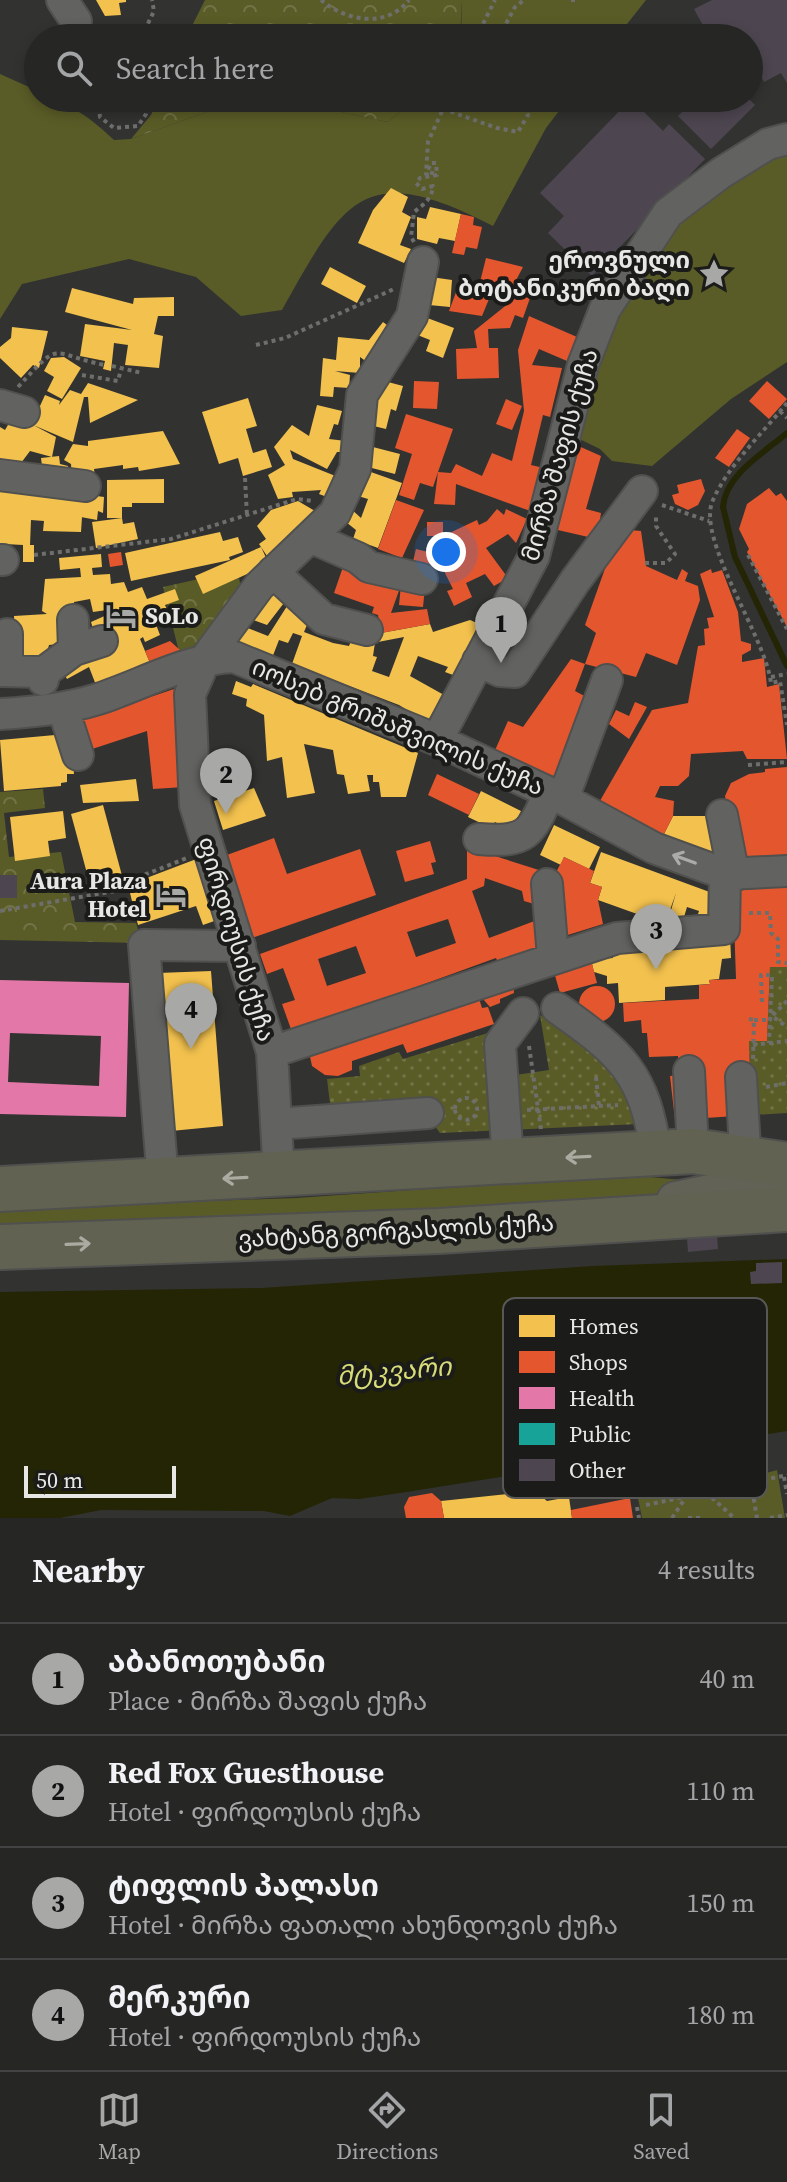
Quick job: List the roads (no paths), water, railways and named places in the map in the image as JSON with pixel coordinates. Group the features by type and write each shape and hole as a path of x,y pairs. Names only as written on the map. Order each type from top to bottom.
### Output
{"highway":[{"path":"0,1189 701,1151 787,1165"},
{"path":"575,1222 787,1209"},
{"name":"ვახტანგ გორგასლის ქუჩა","path":"0,1247 439,1231 575,1222"}],"main road":[{"path":"701,1151 787,1148"},
{"name":"ვახტანგ გორგასლის ქუჩა","path":"575,1222 787,1178"}],"street":[{"name":"მირზა შაფის ქუჩა","path":"437,740 534,556 583,365 605,309 668,213 721,173 768,144 787,139"},
{"name":"ფირდოუსის ქუჩა","path":"279,1176 272,1052 195,805 190,694 206,658 273,572 310,537 324,507 355,469 362,395 412,316 414,272"},
{"path":"0,475 85,486"},
{"path":"478,661 500,671 515,672 575,581 642,491"},
{"path":"310,537 358,558 369,567 422,579"},
{"path":"273,572 324,619 367,630"},
{"path":"7,634 3,670 44,676 88,646 73,620"},
{"name":"იოსებ გრიშაშვილის ქუჩა","path":"0,714 63,708 98,699 206,658 234,657 437,740 556,796 654,848 729,875 787,871"},
{"path":"479,839 509,842 523,837 537,820 556,796 607,680"},
{"path":"63,708 78,755"},
{"path":"272,1052 617,938 724,929 729,875 722,815"},
{"path":"547,884 553,957"},
{"path":"163,1181 162,1135 144,945 240,946"},
{"path":"557,1008 598,1037 628,1064 645,1103 701,1151"},
{"path":"508,1161 491,1111 500,1044 523,1013"},
{"path":"689,1071 701,1151"},
{"path":"701,1151 747,1084"},
{"path":"276,1124 428,1113"}],"water":[{"name":"მტკვარი","path":"787,1259 787,1431 767,1434 767,1298 503,1298 503,1476 359,1499 332,1498 290,1516 264,1511 101,1510 60,1518 0,1518 0,1292 261,1288 593,1266"}],"waterway":[{"path":"787,433 738,475 725,495 723,507 735,557 787,666"}],"place":[{"name":"ეროვნული ბოტანიკური ბაღი","path":"714,274"},
{"name":"SoLo","path":"121,616"},
{"name":"აბანოთუბანი","path":"501,663"},
{"name":"Red Fox Guesthouse","path":"226,814"},
{"name":"Aura Plaza Hotel","path":"171,895"},
{"name":"ტიფლის პალასი","path":"656,970"},
{"name":"მერკური","path":"191,1049"}]}
